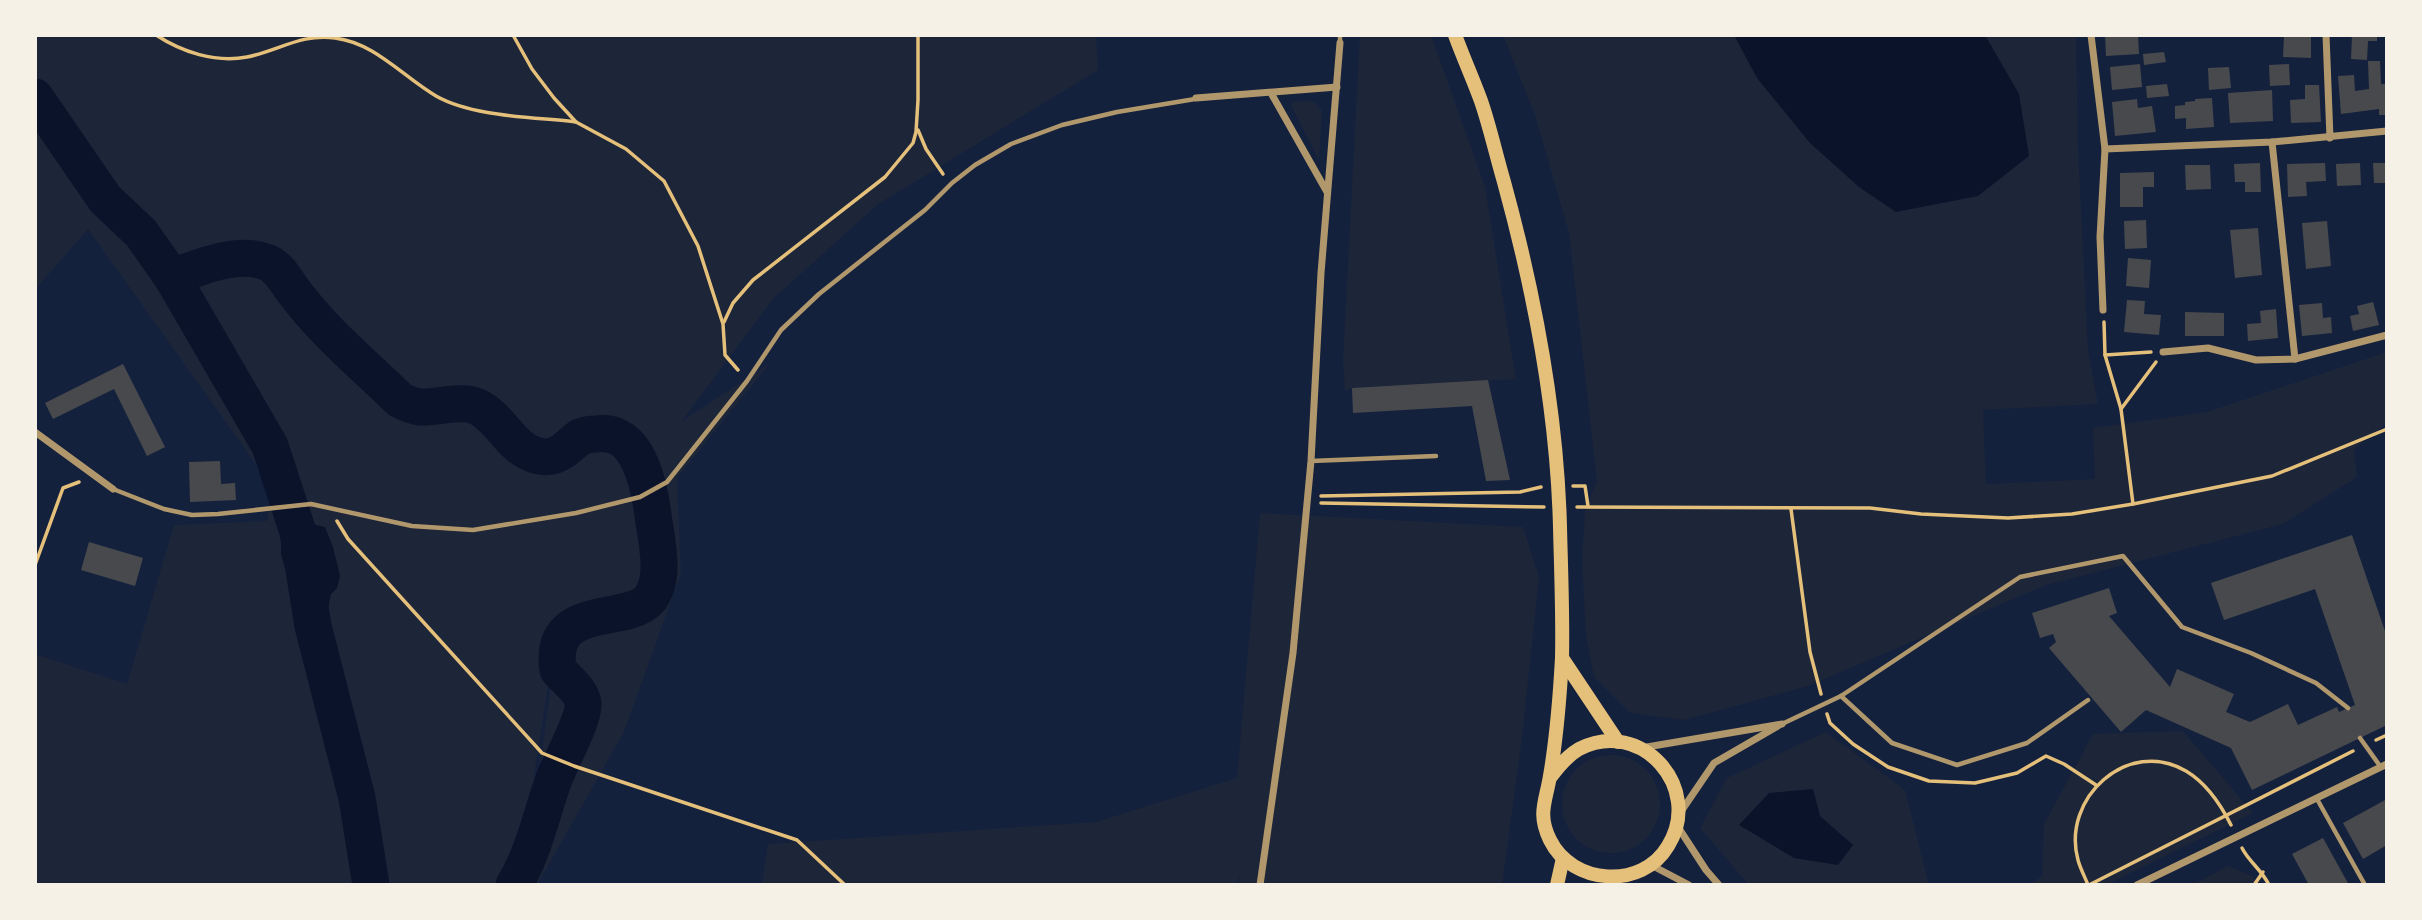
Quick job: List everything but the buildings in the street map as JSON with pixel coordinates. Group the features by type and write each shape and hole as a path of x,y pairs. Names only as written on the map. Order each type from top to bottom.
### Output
{"main road":[{"path":"1455,35 1482,103 1523,250 1546,368 1556,440 1562,658 1550,778 1544,799 1544,820 1550,841 1563,858 1588,874 1615,881 1651,865 1667,848 1678,821 1676,788 1662,764 1641,748 1618,742 1598,743 1578,749 1562,762 1550,778"},
{"path":"1562,658 1618,742"},
{"path":"1557,885 1563,858"}],"street":[{"path":"2091,35 2105,149 2100,237 2104,310"},
{"path":"2326,35 2330,138"},
{"path":"1260,885 1293,653 1311,461 1327,192 1340,39"},
{"path":"1196,99 1337,87"},
{"path":"1271,93 1327,192"},
{"path":"2105,149 2272,142 2387,131"},
{"path":"2272,142 2295,359"},
{"path":"2163,352 2208,348 2256,360 2295,359 2387,335"},
{"path":"35,432 113,489"},
{"path":"1641,748 1782,724"},
{"path":"1719,885 1706,870 1678,821 1714,763 1782,724"},
{"path":"2137,885 2383,765"},
{"path":"1651,865 1689,885"}],"lane":[{"path":"113,489 164,509 192,514 218,514 311,504 412,526 473,530 576,513 640,497 667,482 747,381 781,330 818,294 925,210 952,183 975,166 1011,144 1062,125 1117,112 1196,99"},
{"path":"1311,461 1436,456"},
{"path":"1782,724 1841,696 2020,577 2123,556 2182,627 2251,653 2316,683 2348,708"},
{"path":"1841,696 1892,743 1957,765 2027,743 2088,700"},
{"path":"2360,738 2383,765"},
{"path":"2317,799 2365,885"}],"path":[{"path":"156,35 189,52 230,57 247,57 312,37 335,38 361,45 397,66 436,96 457,105 491,112 576,122"},
{"path":"513,35 532,69 576,122 626,149 664,181 698,246 723,324 724,355 747,381"},
{"path":"723,324 733,303 753,280 885,177 913,143 917,122 918,35"},
{"path":"917,122 926,149 938,169 952,183"},
{"path":"2104,310 2105,355 2120,409 2133,504"},
{"path":"2105,355 2163,352"},
{"path":"2120,409 2163,352"},
{"path":"1307,499 1559,508 1870,508 1921,514 2008,518 2072,513 2133,504 2272,476 2387,429"},
{"path":"35,565 63,488 94,476"},
{"path":"1307,499 1520,492 1558,485 1585,486 1588,506"},
{"path":"328,507 348,539 446,649 547,755 797,840 845,885"},
{"path":"1791,509 1810,652 1830,723 1853,744 1888,767 1929,781 1975,783 2017,774 2046,756 2064,764 2096,785"},
{"path":"2269,885 2263,872 2248,859 2225,814 2210,792 2186,771 2163,763 2139,762 2113,770 2096,785 2081,807 2075,832 2077,859 2088,885 2225,814 2387,735"},
{"path":"2254,885 2263,872"}],"shaded area":[{"path":"35,35 1096,35 1098,70 877,205 773,299 682,421 769,364 677,478 681,573 624,732 537,885 35,885 35,654 127,684 174,525 267,521 273,488 88,229 35,290","holes":["591,606 552,677 527,862 535,769 550,675"]},
{"path":"1360,35 1431,35 1485,187 1516,379 1352,388 1345,391 1343,360"},
{"path":"1503,35 2076,35 2078,148 2088,351 2098,404 1983,410 1986,484 2095,479 2093,428 2207,412 2387,352 2387,423 2354,449 2357,477 2283,524 2046,585 1808,686 1684,720 1630,713 1594,677 1586,636 1582,560 1585,511 1597,481 1569,233 1535,115"},
{"path":"1734,35 1985,35 2019,94 2029,156 1978,196 1896,212 1859,187 1810,143 1757,78"},
{"path":"1292,102 1314,102 1322,111 1319,160 1292,107"},
{"path":"1260,513 1523,527 1539,577 1522,738 1502,885 1238,885 1240,874 1236,885 762,885 768,844 1096,822 1237,778"},
{"path":"311,524 325,527 340,576 337,588 331,594 326,617 307,626 302,597 287,575 281,554 282,533"},
{"path":"2183,731 2253,813 2106,885 2030,885 2042,876 2044,824 2093,734"},
{"path":"1826,732 1905,790 1929,885 1749,885 1700,828 1727,778"},
{"path":"1611,755 1638,763 1652,777 1660,804 1652,831 1638,845 1611,853 1584,845 1570,831 1562,804 1570,777 1584,763"},
{"path":"1813,789 1820,816 1853,845 1838,865 1794,858 1739,825 1769,793"},
{"path":"2228,866 2252,876 2257,885 2192,885"}],"waterway":[{"path":"35,97 105,199 141,233 172,277 270,446 298,532 313,626 357,798 371,885"},
{"path":"172,277 231,259 266,262 279,271 332,335 400,400 420,407 457,404 478,407 494,419 521,448 539,456 557,454 580,437 610,434 622,439 639,461 651,503 659,566 657,585 644,604 579,623 566,632 558,647 558,670 580,694 582,711 554,779 527,860 514,885"}]}
